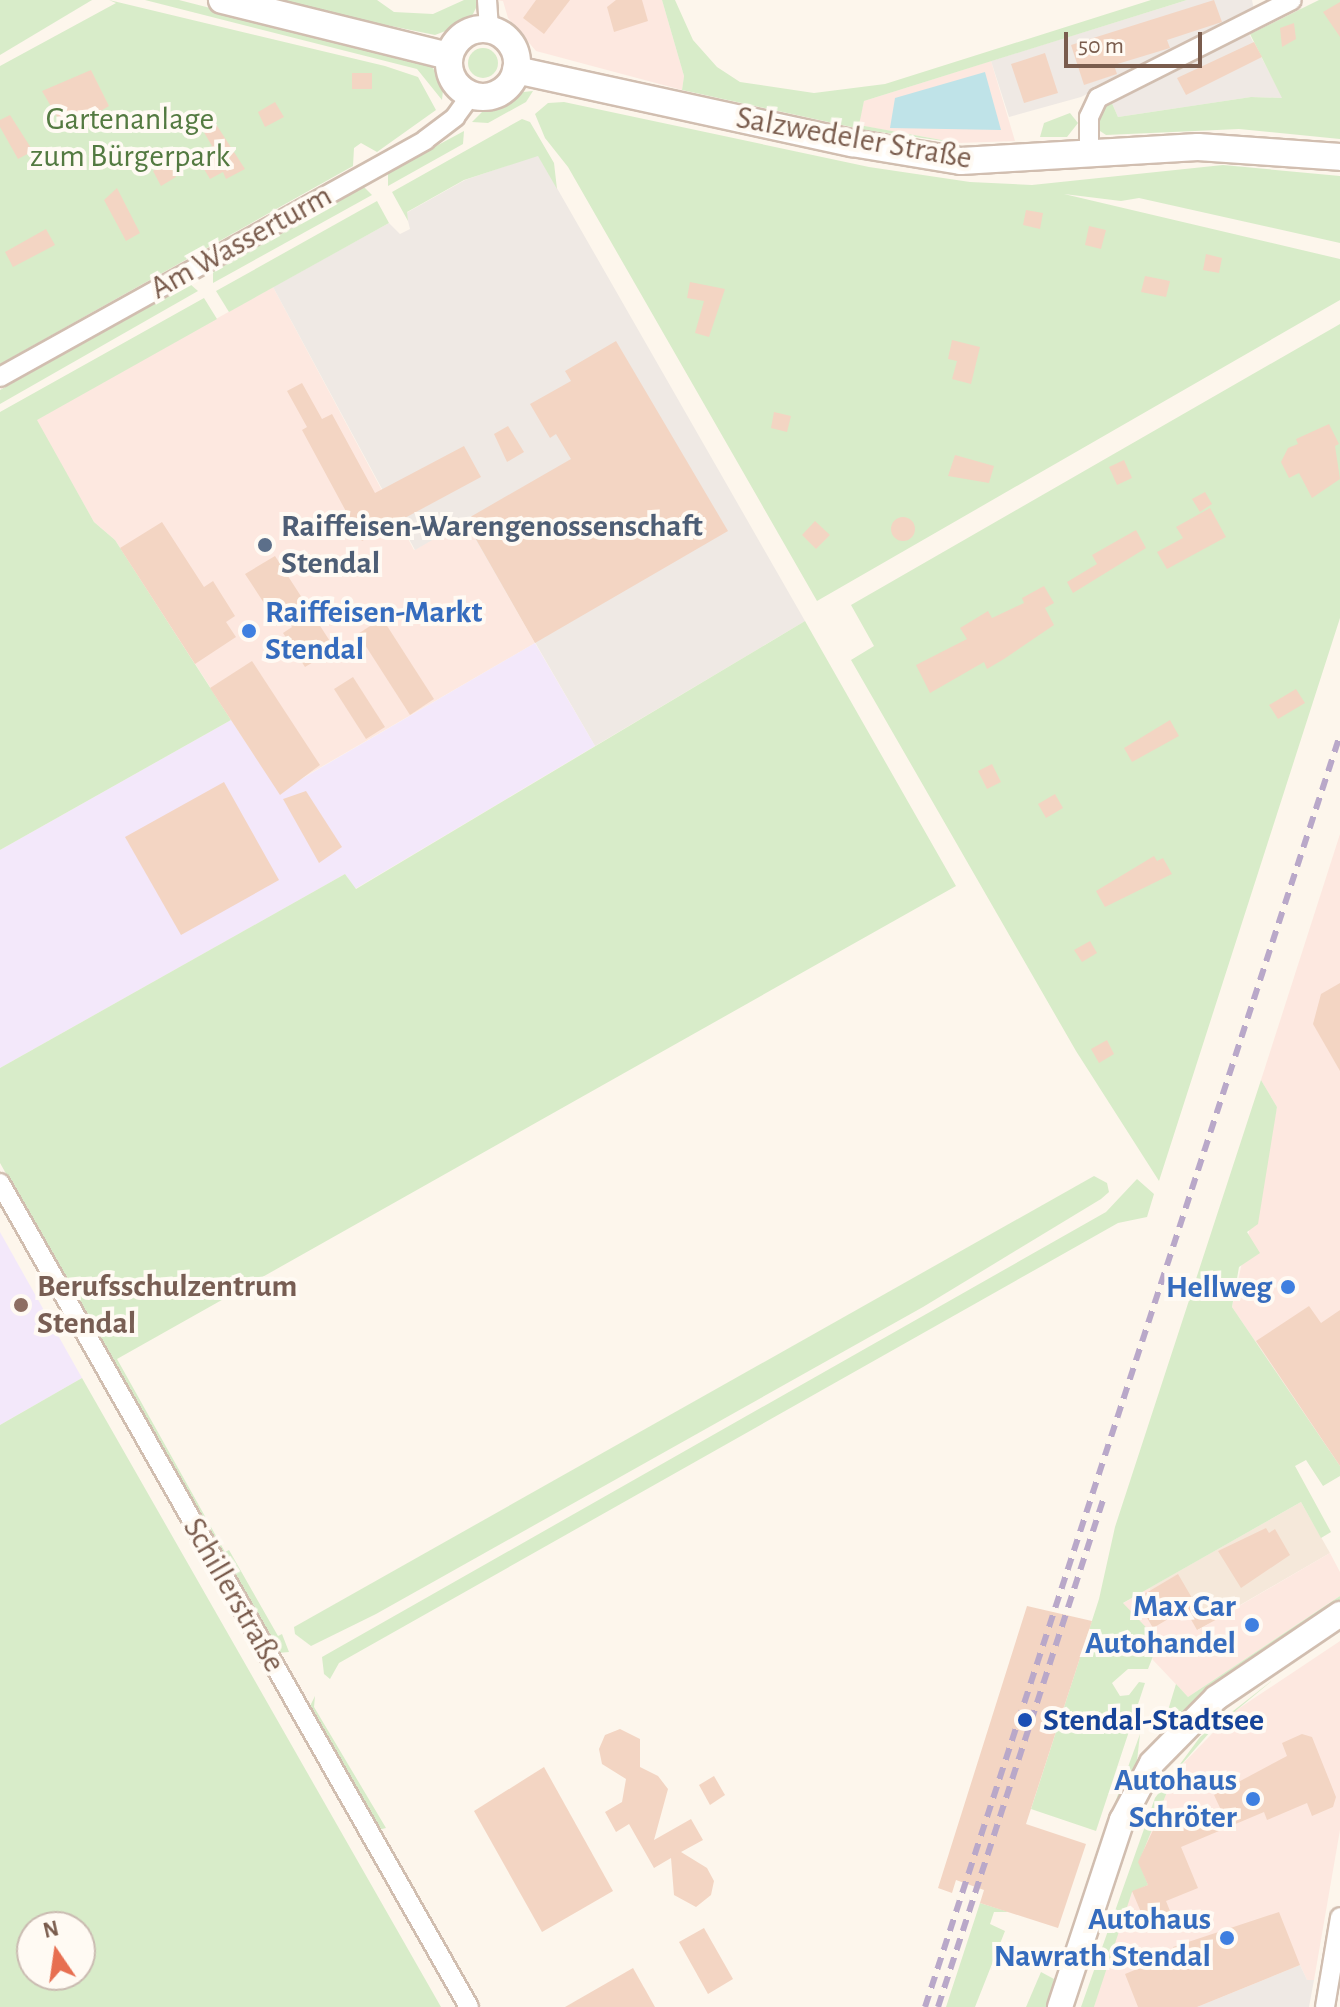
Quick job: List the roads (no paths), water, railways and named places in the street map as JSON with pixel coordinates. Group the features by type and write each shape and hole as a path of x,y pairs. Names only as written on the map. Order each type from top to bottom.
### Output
{"main road":[{"path":"222,0 449,56"},
{"path":"489,29 514,47 516,70 496,95 471,95 453,80 449,56 464,34 489,29"},
{"name":"Salzwedeler Straße","path":"516,70 905,153 993,162 1235,147 1340,157"}],"street":[{"path":"487,0 489,29"},
{"path":"1089,155 1089,117 1098,98 1292,0"},
{"name":"Am Wasserturm","path":"0,377 425,140 455,117 471,95"},
{"name":"Schillerstraße","path":"0,1183 469,2007"},
{"path":"1060,2007 1122,1820 1152,1763 1195,1715 1340,1614"},
{"path":"1325,2007 1340,1917"}],"water":[{"path":"985,72 1001,130 890,128 895,98"}],"railway":[{"path":"925,2007 1340,735"},
{"path":"938,2007 1104,1497"}],"place":[{"name":"Raiffeisen-Warengenossenschaft Stendal","path":"265,545"},
{"name":"Raiffeisen-Markt Stendal","path":"249,631"},
{"name":"Hellweg","path":"1288,1287"},
{"name":"Berufsschulzentrum Stendal","path":"21,1305"},
{"name":"Max Car Autohandel","path":"1252,1625"},
{"name":"Stendal-Stadtsee","path":"1025,1720"},
{"name":"Autohaus Schröter","path":"1253,1799"},
{"name":"Autohaus Nawrath Stendal","path":"1227,1938"}],"park label":[{"name":"Gartenanlage zum Bürgerpark","path":"130,138"}]}
